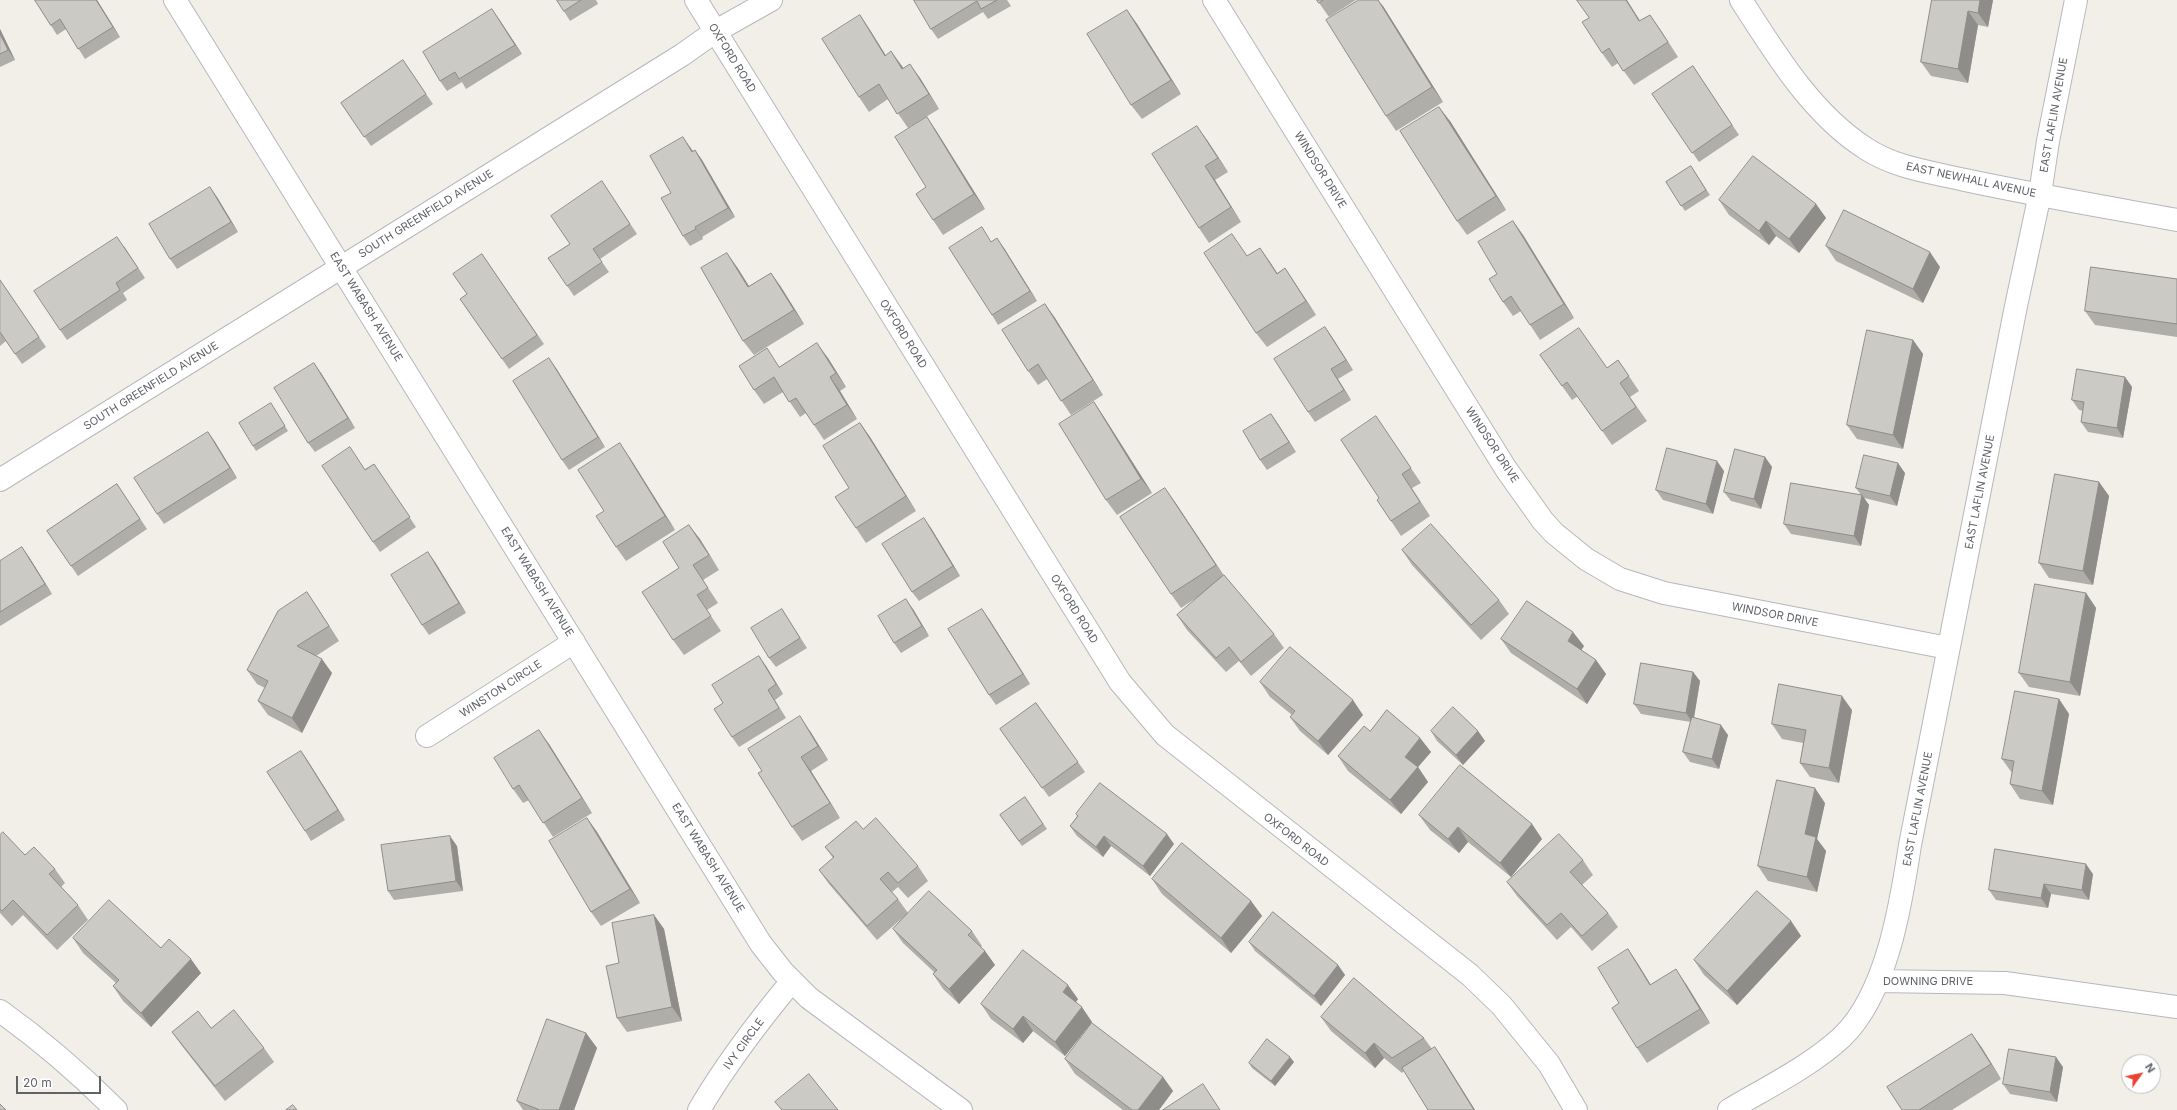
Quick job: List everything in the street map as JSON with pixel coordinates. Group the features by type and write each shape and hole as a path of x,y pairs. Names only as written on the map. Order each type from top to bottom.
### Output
{"street":[{"name":"EAST WABASH AVENUE","path":"175,0 761,944 792,981 809,998 961,1110"},
{"name":"OXFORD ROAD","path":"696,0 1120,682 1144,713 1165,735 1234,791 1470,975 1502,1006 1540,1052 1576,1110"},
{"name":"SOUTH GREENFIELD AVENUE","path":"0,480 341,266 682,55 716,31 771,0"},
{"name":"WINDSOR DRIVE","path":"1214,0 1506,470 1543,521 1554,533 1586,559 1631,584 1664,593 1948,648"},
{"name":"EAST NEWHALL AVENUE","path":"1742,0 1790,73 1811,99 1840,128 1865,148 1899,166 2177,220"},
{"name":"EAST LAFLIN AVENUE","path":"1878,981 1890,946 1902,900 1910,845 1948,648 2016,306 2040,194 2048,141 2076,0"},
{"name":"WINSTON CIRCLE","path":"427,736 574,642"},
{"name":"IVY CIRCLE","path":"699,1110 757,1023 792,981"},
{"name":"DOWNING DRIVE","path":"1730,1110 1808,1061 1842,1036 1859,1015 1878,981 2004,983 2177,1007"},
{"path":"0,1011 30,1032 83,1077 116,1110"}],"building":[{"path":"35,0 96,0 113,27 78,49 60,19 51,25"},
{"path":"557,0 581,0 564,11"},
{"path":"914,0 997,0 981,9 977,1 931,29"},
{"path":"1359,0 1378,0 1432,87 1386,116 1326,20"},
{"path":"1577,0 1626,0 1639,21 1650,15 1668,42 1623,71 1609,48 1602,53 1582,22 1589,18"},
{"path":"1932,0 1980,0 1978,13 1968,11 1958,69 1921,62"},
{"path":"492,9 515,45 459,79 455,72 440,81 423,52"},
{"path":"1127,10 1171,80 1131,105 1087,34"},
{"path":"860,15 885,56 891,51 902,69 910,64 929,94 897,114 879,84 859,97 822,39"},
{"path":"0,34 8,50 0,54"},
{"path":"403,60 426,94 364,137 341,103"},
{"path":"1693,66 1732,125 1692,153 1652,94"},
{"path":"1439,107 1496,196 1457,221 1400,131"},
{"path":"927,117 974,194 933,220 916,194 926,187 895,137"},
{"path":"1197,126 1218,158 1205,166 1231,207 1199,228 1152,154"},
{"path":"683,137 692,152 695,150 728,208 695,227 696,229 683,236 661,198 671,193 650,156"},
{"path":"1753,156 1816,204 1789,239 1766,221 1759,231 1719,200"},
{"path":"1691,166 1706,190 1681,206 1666,182"},
{"path":"602,181 630,224 593,249 602,262 567,286 548,258 570,244 551,216"},
{"path":"210,187 231,222 170,259 149,224"},
{"path":"1844,210 1930,252 1913,289 1826,246"},
{"path":"1513,221 1564,304 1530,325 1511,296 1503,302 1489,279 1497,274 1478,242"},
{"path":"982,227 991,242 997,238 1030,291 992,315 949,248"},
{"path":"1232,234 1247,256 1260,248 1277,274 1285,268 1306,301 1256,333 1204,253"},
{"path":"117,237 138,268 116,283 120,290 60,330 34,291"},
{"path":"727,253 748,287 771,273 794,310 743,341 701,268"},
{"path":"482,254 537,335 502,359 460,299 467,294 453,274"},
{"path":"2091,267 2177,279 2177,324 2085,311"},
{"path":"0,280 39,337 15,354 0,332"},
{"path":"1045,304 1093,380 1061,401 1038,364 1028,371 1002,330"},
{"path":"1325,327 1346,360 1331,369 1344,390 1308,412 1274,359"},
{"path":"1579,328 1607,368 1618,360 1629,376 1620,383 1636,407 1602,431 1567,382 1562,386 1540,355"},
{"path":"1867,330 1913,340 1893,435 1847,425"},
{"path":"817,343 836,373 830,377 847,405 814,425 796,398 789,402 774,377 754,390 739,366 767,348 779,367"},
{"path":"549,358 598,437 562,460 513,381"},
{"path":"314,363 348,418 308,443 274,388"},
{"path":"2077,369 2125,377 2117,428 2081,422 2084,402 2072,400"},
{"path":"1094,402 1141,479 1106,500 1059,424"},
{"path":"271,403 285,426 253,446 239,423"},
{"path":"1271,414 1289,442 1260,460 1243,431"},
{"path":"1376,416 1411,468 1402,474 1420,502 1391,521 1377,500 1379,498 1341,440"},
{"path":"860,423 906,496 856,528 835,497 849,488 823,446"},
{"path":"208,432 230,468 157,514 134,478"},
{"path":"620,443 665,516 616,547 596,516 604,511 578,470"},
{"path":"350,447 365,470 374,464 410,517 373,542 322,466"},
{"path":"1667,448 1717,461 1706,504 1656,490"},
{"path":"1735,449 1765,457 1754,499 1724,492"},
{"path":"1864,455 1898,463 1890,496 1856,488"},
{"path":"2055,474 2099,482 2083,571 2039,563"},
{"path":"1791,483 1862,495 1854,536 1784,524"},
{"path":"117,484 140,519 71,566 47,531"},
{"path":"1165,488 1216,565 1171,594 1120,517"},
{"path":"924,518 953,566 912,592 882,544"},
{"path":"1431,524 1499,600 1471,625 1402,550"},
{"path":"689,525 709,555 693,565 708,588 697,595 711,616 673,640 642,592 679,568 663,542"},
{"path":"22,547 45,584 0,612 0,561"},
{"path":"428,552 459,603 422,625 391,575"},
{"path":"1224,575 1274,634 1241,662 1229,647 1216,658 1177,615"},
{"path":"2035,584 2086,593 2070,682 2019,673"},
{"path":"307,592 329,626 297,646 322,659 292,718 258,701 268,681 247,670 278,611"},
{"path":"906,599 922,626 894,643 878,616"},
{"path":"1527,601 1573,632 1568,641 1596,660 1577,689 1501,639"},
{"path":"782,609 800,638 769,658 751,628"},
{"path":"982,609 1023,674 989,695 948,629"},
{"path":"1290,647 1353,700 1318,741 1290,717 1295,711 1260,682"},
{"path":"759,656 776,684 768,690 779,708 732,737 714,709 723,703 712,685"},
{"path":"1641,663 1693,672 1686,713 1634,704"},
{"path":"1779,684 1842,696 1829,768 1800,763 1806,730 1772,724"},
{"path":"2015,691 2059,699 2042,791 2010,784 2014,761 2002,759"},
{"path":"1036,703 1078,762 1042,788 1000,729"},
{"path":"1453,707 1478,731 1456,755 1431,731"},
{"path":"1387,710 1420,738 1405,757 1418,767 1390,800 1338,756 1364,726 1370,731"},
{"path":"800,716 818,746 801,757 830,803 792,827 758,773 762,771 748,749"},
{"path":"1692,717 1721,725 1712,759 1683,752"},
{"path":"539,730 582,798 543,823 519,785 513,789 494,758"},
{"path":"301,751 338,810 305,831 267,772"},
{"path":"1460,765 1532,824 1500,863 1458,827 1448,839 1419,815"},
{"path":"1777,780 1815,788 1805,834 1816,837 1807,877 1758,866"},
{"path":"1100,783 1167,834 1143,866 1104,836 1096,847 1070,826 1078,816 1076,814"},
{"path":"1025,797 1043,824 1019,841 1000,815"},
{"path":"587,818 630,889 591,912 549,841"},
{"path":"876,818 918,866 898,883 888,872 880,879 898,899 867,926 819,870 834,857 825,847 856,821 863,829"},
{"path":"3,832 25,855 34,847 55,869 49,874 78,905 47,935 13,900 2,911 0,909 0,835"},
{"path":"1559,834 1583,860 1570,872 1608,913 1582,936 1561,913 1547,925 1507,882"},
{"path":"450,836 456,881 388,891 381,845"},
{"path":"1182,843 1251,901 1221,938 1152,879"},
{"path":"1995,849 2086,864 2082,890 2044,884 2041,898 1989,890"},
{"path":"929,891 972,931 968,935 985,951 949,989 933,974 937,970 893,929"},
{"path":"1757,891 1791,921 1727,991 1694,960"},
{"path":"109,900 161,948 169,939 191,959 141,1013 113,986 119,980 73,938"},
{"path":"1273,912 1338,965 1314,996 1249,942"},
{"path":"654,915 672,1007 617,1018 606,966 619,963 612,923"},
{"path":"1628,949 1650,985 1676,969 1700,1009 1637,1048 1612,1008 1619,1003 1598,968"},
{"path":"1023,950 1068,985 1063,992 1082,1007 1055,1042 1023,1016 1013,1029 981,1004"},
{"path":"1354,978 1424,1038 1392,1058 1374,1043 1365,1053 1321,1017"},
{"path":"234,1010 264,1048 215,1086 172,1032 198,1011 211,1028"},
{"path":"547,1019 586,1033 559,1110 540,1110 517,1101"},
{"path":"1092,1023 1163,1077 1138,1110 1132,1110 1065,1059"},
{"path":"1972,1034 1991,1064 1919,1110 1902,1110 1887,1087"},
{"path":"1267,1039 1290,1057 1271,1081 1249,1063"},
{"path":"1435,1047 1474,1110 1428,1110 1402,1068"},
{"path":"2009,1049 2056,1057 2050,1092 2003,1084"},
{"path":"809,1074 838,1110 782,1110 775,1102"},
{"path":"1203,1084 1220,1110 1163,1110"},
{"path":"0,1104 6,1110 0,1110"},
{"path":"293,1105 297,1110 286,1110"}]}
